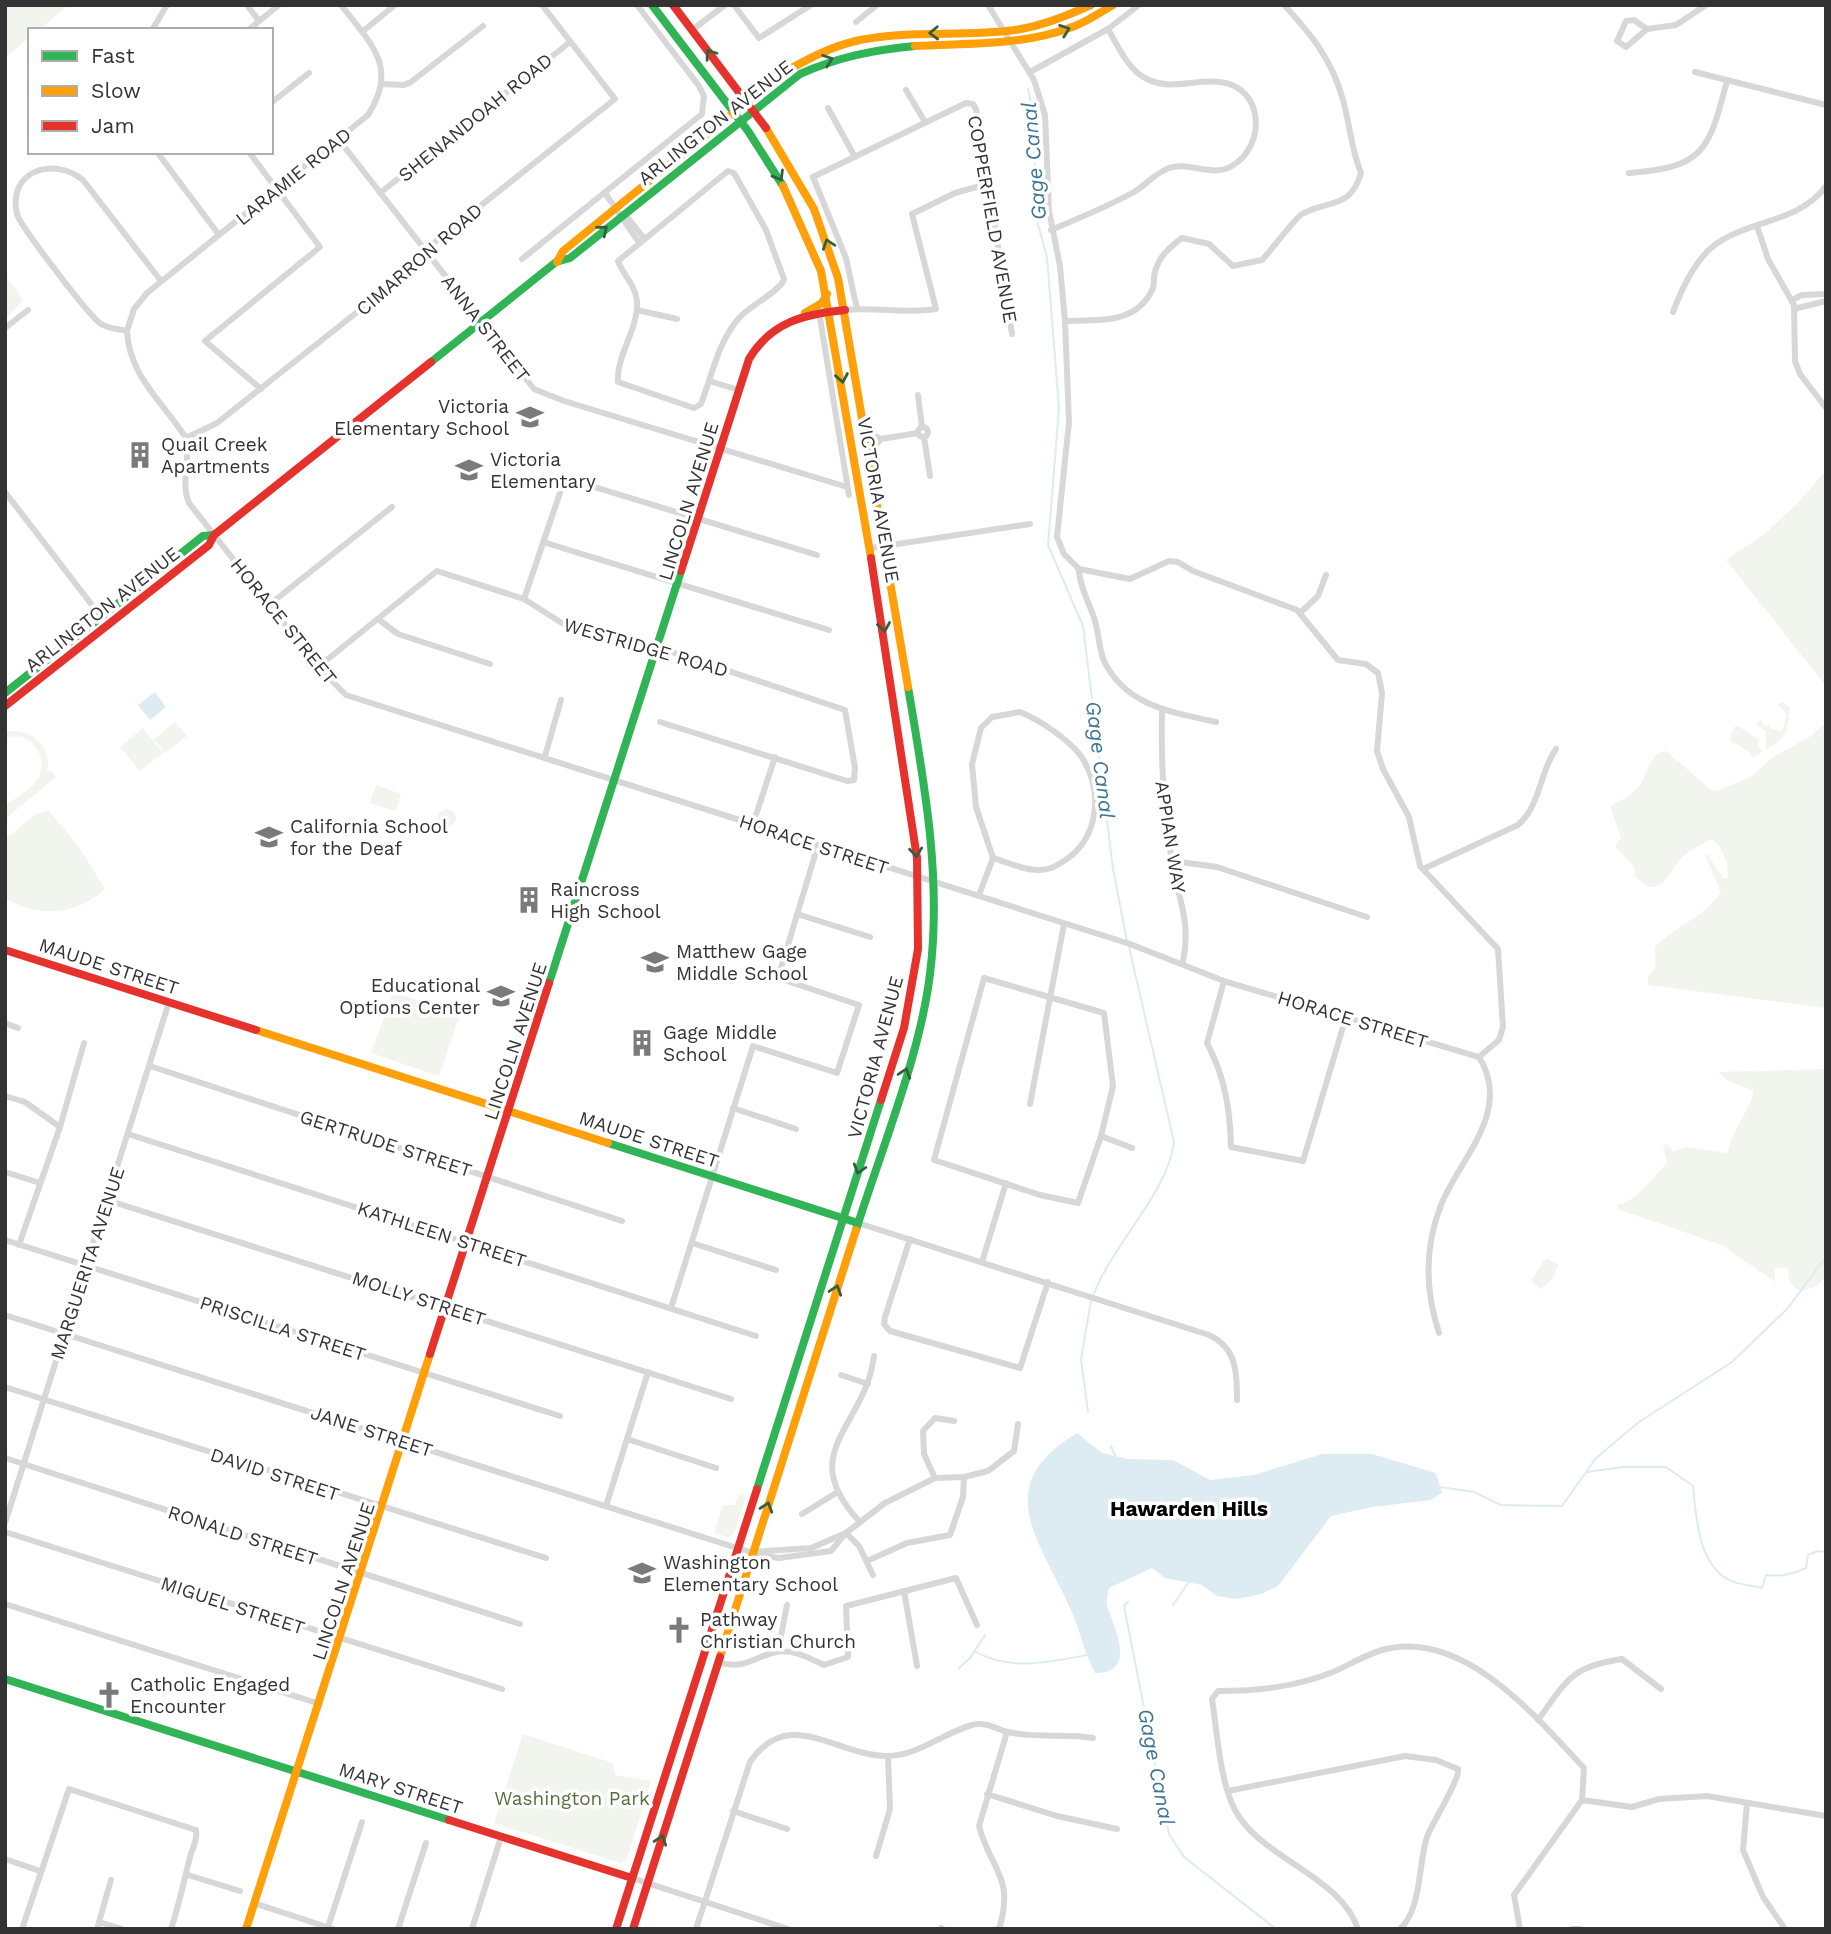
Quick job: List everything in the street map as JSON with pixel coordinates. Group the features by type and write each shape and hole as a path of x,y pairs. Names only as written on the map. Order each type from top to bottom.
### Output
{"main road":[{"name":"VICTORIA AVENUE","path":"616,1929 843,1219 912,992 919,928 919,877 908,788 871,548 827,294 813,246 793,201 735,111 652,5"},
{"name":"VICTORIA AVENUE","path":"633,1929 923,1013 933,938 935,883 923,779 845,310 832,257 815,209 779,149 673,5"},
{"name":"ARLINGTON AVENUE","path":"5,706 209,545 214,535 483,322 556,262 563,251 615,207 794,65 847,41 906,34 1002,31 1046,25 1091,5"},
{"name":"ARLINGTON AVENUE","path":"556,262 570,258 800,74 841,55 875,49 1012,42 1069,30 1112,5"},
{"path":"803,315 822,303 827,294"},
{"name":"LINCOLN AVENUE","path":"246,1929 750,359 760,342 779,324 803,315 845,310"},
{"name":"ARLINGTON AVENUE","path":"5,693 203,536 214,535"},
{"name":"MAUDE STREET","path":"5,950 858,1223"},
{"name":"MARY STREET","path":"5,1679 632,1878"}],"street":[{"path":"153,28 167,5"},
{"path":"247,5 259,21"},
{"path":"250,28 279,5"},
{"path":"341,5 378,55 382,84 404,85 411,82 483,26"},
{"path":"362,32 395,5"},
{"path":"542,5 570,42"},
{"path":"522,259 702,114 704,96 637,5"},
{"path":"692,30 724,5"},
{"path":"734,5 758,38 811,5"},
{"path":"856,22 877,5"},
{"path":"988,5 1030,72 1045,115 1051,230 1060,266 1065,321 1069,422 1057,537 1064,554 1079,569 1130,579 1163,563 1178,562 1194,571 1300,613 1338,660 1366,664 1378,673 1382,687 1377,751 1383,769 1409,817 1415,855 1423,869 1498,949 1503,1027 1499,1040 1488,1053 1479,1057 1484,1065 1490,1101 1488,1118 1455,1173 1430,1240 1426,1270 1438,1333"},
{"path":"1030,72 1108,29 1139,5"},
{"path":"1065,321 1118,320 1141,306 1153,287 1155,271 1166,250 1182,238 1209,244 1233,266 1262,260 1300,215 1337,203 1356,189 1361,173 1354,157 1344,103 1332,64 1318,41 1284,5"},
{"path":"1647,29 1634,20 1626,21 1617,41 1626,47 1647,29 1687,20 1706,5"},
{"path":"1051,230 1115,202 1171,167 1218,171 1230,167 1244,157 1255,142 1256,115 1240,91 1222,82 1164,86 1144,78 1130,65 1108,29"},
{"name":"CIMARRON ROAD","path":"186,438 217,423 261,389 428,256 431,245 615,99 570,42"},
{"name":"SHENANDOAH ROAD","path":"380,193 570,42"},
{"path":"1695,72 1826,105"},
{"path":"273,101 309,73"},
{"path":"1629,173 1668,168 1699,153 1709,142 1715,129 1727,81"},
{"name":"LARAMIE ROAD","path":"127,331 139,301 161,281 368,116 377,101 382,84"},
{"path":"857,309 846,258 813,177 925,122 906,90"},
{"name":"COPPERFIELD AVENUE","path":"925,122 966,103 973,104 1012,334"},
{"path":"828,108 855,157"},
{"name":"ANNA STREET","path":"339,140 534,389 848,491 820,312"},
{"path":"158,154 219,235"},
{"path":"251,154 320,247 205,341 261,389"},
{"path":"161,281 83,180 72,171 52,166 32,173 20,185 16,199 22,224 99,323 127,331 129,352 136,370 186,438"},
{"path":"728,171 734,173 766,230 783,284 752,305 728,331 701,404 694,408 618,382 637,310 635,290 618,261 641,239 728,171"},
{"name":"LINCOLN AVENUE","path":"845,310 912,312 936,309 912,214 955,193 987,184"},
{"path":"1673,312 1682,290 1703,256 1732,235 1792,214 1811,202 1826,186"},
{"path":"605,193 621,215 628,218 641,239"},
{"path":"1757,226 1771,266 1792,300 1795,361 1800,374 1826,408"},
{"path":"1792,300 1802,295 1826,293"},
{"path":"1794,309 1826,301"},
{"path":"5,328 28,310"},
{"path":"637,310 677,319"},
{"path":"709,381 739,390"},
{"path":"918,395 921,432 930,476"},
{"path":"865,430 881,439"},
{"path":"869,452 881,439 921,432"},
{"name":"HORACE STREET","path":"186,438 189,450 185,492 189,503 318,667 346,695 979,895 1183,962 1224,981 1479,1057"},
{"path":"524,599 565,478 817,555"},
{"path":"5,492 107,625"},
{"path":"270,604 392,508"},
{"path":"871,548 1030,524"},
{"path":"543,542 829,630"},
{"path":"1079,569 1079,578 1096,623 1104,661 1117,681 1133,697 1162,711 1216,722"},
{"name":"WESTRIDGE ROAD","path":"318,667 437,571 524,599 570,628 657,651 669,651 845,710 854,780 846,781 775,757"},
{"path":"1300,613 1318,596 1326,575"},
{"path":"378,619 398,634 490,664"},
{"path":"545,756 561,701"},
{"name":"APPIAN WAY","path":"1162,711 1161,771 1172,861 1189,933 1183,962"},
{"path":"979,895 993,858 976,807 972,764 981,728 992,717 1020,712 1034,718 1080,754 1093,792 1095,816 1090,837 1078,852 1051,869 1036,871 993,858"},
{"path":"660,722 775,757 753,824"},
{"path":"1423,869 1518,825 1526,818 1536,800 1545,768 1556,749"},
{"path":"671,1308 753,1046 836,1073 859,1005 778,978 818,845"},
{"path":"1172,861 1217,867 1367,917"},
{"path":"797,914 870,937"},
{"path":"1030,1104 1064,924"},
{"path":"984,978 1052,997 1104,1013 1113,1086 1101,1136 1078,1203 1040,1195 934,1160 984,978"},
{"path":"1224,981 1207,1043 1221,1069 1230,1106 1231,1147 1303,1161 1346,1017"},
{"name":"MARGUERITA AVENUE","path":"5,1523 169,1002"},
{"path":"5,1023 19,1028"},
{"path":"19,1245 60,1127 84,1043"},
{"path":"1484,1065 1489,1063 1488,1053"},
{"name":"GERTRUDE STREET","path":"150,1066 622,1221"},
{"path":"5,1096 25,1102 60,1127"},
{"path":"733,1108 796,1129"},
{"name":"KATHLEEN STREET","path":"128,1135 756,1336"},
{"path":"1101,1136 1132,1148"},
{"path":"5,1172 40,1183"},
{"path":"982,1262 1006,1183"},
{"name":"MOLLY STREET","path":"107,1200 447,1306 731,1399"},
{"name":"MAUDE STREET","path":"858,1223 1048,1282 1220,1340 1235,1360 1237,1400"},
{"path":"910,1239 884,1324 890,1331 1020,1368 1048,1282"},
{"name":"PRISCILLA STREET","path":"5,1240 560,1416"},
{"path":"692,1243 776,1270"},
{"name":"JANE STREET","path":"5,1315 738,1548 779,1558 831,1551 846,1534 885,1503 935,1478"},
{"path":"860,1522 836,1493 831,1473 834,1448 868,1384 874,1356"},
{"path":"606,1506 648,1372"},
{"path":"841,1375 868,1384"},
{"name":"DAVID STREET","path":"5,1387 382,1509 546,1558"},
{"path":"954,1421 935,1418 923,1431 924,1454 935,1478 964,1477 988,1471 1014,1451 1018,1424"},
{"path":"627,1439 716,1468"},
{"name":"RONALD STREET","path":"5,1458 520,1624"},
{"path":"867,1561 918,1539 950,1535 963,1497 964,1477"},
{"path":"802,1514 836,1493"},
{"name":"MIGUEL STREET","path":"5,1532 502,1689"},
{"path":"846,1534 859,1546 873,1575"},
{"path":"717,1662 737,1666 778,1651 804,1656 824,1665 848,1657 846,1606 956,1578 977,1625"},
{"path":"904,1591 917,1667"},
{"path":"5,1604 320,1704"},
{"path":"778,1651 787,1605"},
{"path":"1357,1929 1342,1902 1251,1830 1234,1809 1228,1791 1213,1694 1218,1691 1258,1690 1295,1685 1379,1651 1422,1647 1469,1666 1538,1720 1584,1768 1582,1800 1514,1895 1520,1929"},
{"path":"1538,1720 1566,1684 1579,1670 1590,1664 1622,1660 1661,1689"},
{"path":"696,1929 750,1762 758,1750 778,1737 803,1735 866,1753 888,1756 912,1751 976,1724 1007,1732 1093,1738"},
{"path":"999,1929 1007,1904 1006,1891 979,1826 1007,1732"},
{"path":"876,1856 890,1809 888,1756"},
{"path":"1228,1791 1405,1756 1436,1760 1458,1769 1460,1774 1457,1781 1436,1815 1427,1836 1412,1910 1399,1929"},
{"path":"22,1929 69,1789 196,1830 197,1837 188,1875 171,1929"},
{"path":"987,1794 1057,1816 1116,1829"},
{"path":"1582,1800 1632,1807 1679,1797 1707,1796 1826,1816"},
{"path":"1747,1803 1743,1850 1763,1898 1785,1929"},
{"path":"733,1811 787,1829"},
{"path":"254,1903 330,1928 362,1822"},
{"path":"472,1929 501,1836"},
{"path":"398,1929 426,1843"},
{"path":"5,1859 40,1871"},
{"path":"188,1875 240,1891"},
{"name":"MARY STREET","path":"632,1878 788,1929"},
{"path":"111,1880 98,1925 122,1929"},
{"path":"1573,1929 1580,1929"}],"green space":[{"path":"5,5 68,5 41,28 28,28 28,39 5,58"},
{"path":"5,275 23,300 5,319"},
{"path":"1826,470 1826,686 1726,560 1763,535 1797,504"},
{"path":"1782,702 1790,708 1787,728 1778,742 1766,749 1766,731 1755,724 1761,720 1765,727 1769,725 1770,729 1782,731 1787,715 1778,704"},
{"path":"175,722 187,736 165,753 154,739"},
{"path":"1826,722 1826,1008 1648,985 1648,976 1655,968 1655,947 1698,915 1721,892 1705,855 1708,855 1723,878 1728,879 1726,862 1719,846 1711,839 1684,855 1663,883 1651,887 1644,884 1635,876 1634,867 1615,846 1621,838 1610,806 1636,789 1652,760 1660,753 1666,751 1710,789 1718,791 1752,776 1773,757 1811,736"},
{"path":"1738,726 1759,740 1758,747 1763,751 1752,758 1751,753 1730,740 1734,727"},
{"path":"143,728 163,753 140,771 120,747"},
{"path":"5,732 29,734 40,743 47,756 47,772 51,770 56,777 5,819 5,806 33,785 41,769 39,752 29,740 22,737 5,739"},
{"path":"376,785 401,794 396,811 370,803"},
{"path":"447,809 453,812 456,818 453,824 447,827 441,824 438,818 441,812"},
{"path":"49,811 78,846 105,889 81,905 56,911 31,909 5,898 5,839 36,814"},
{"path":"396,993 460,1014 439,1076 371,1053 392,996"},
{"path":"1826,1069 1826,1276 1818,1284 1807,1290 1796,1289 1789,1279 1787,1268 1775,1268 1775,1282 1722,1245 1617,1209 1618,1204 1637,1194 1667,1163 1663,1146 1667,1143 1673,1152 1686,1147 1728,1153 1753,1090 1730,1082 1718,1072"},
{"path":"1546,1258 1558,1264 1558,1267 1549,1282 1540,1289 1531,1280"},
{"path":"740,1494 746,1496 734,1534 728,1537 714,1533 723,1505 734,1505"},
{"name":"Washington Park","path":"523,1734 613,1763 615,1775 651,1781 627,1859 620,1863 494,1823"}],"shaded area":[{"path":"155,692 166,707 150,720 138,705"},
{"path":"1077,1433 1102,1453 1128,1459 1173,1460 1210,1480 1254,1475 1322,1454 1372,1454 1436,1473 1442,1493 1431,1500 1372,1507 1331,1516 1278,1586 1261,1594 1237,1599 1217,1596 1202,1585 1165,1578 1152,1568 1109,1588 1107,1605 1120,1647 1120,1657 1116,1666 1108,1671 1095,1673 1029,1515 1028,1494 1035,1473 1050,1453"}],"waterway":[{"name":"Gage Canal","path":"1028,89 1033,112 1036,217 1047,257 1059,408 1048,545 1083,626 1113,869 1127,941"},
{"name":"Gage Canal","path":"1093,1296 1112,1258 1161,1181 1170,1161 1174,1142 1129,947"},
{"path":"1440,1487 1474,1492 1501,1505 1562,1506 1596,1458 1639,1422 1732,1362 1787,1309 1826,1257"},
{"name":"Gage Canal","path":"1088,1412 1081,1359 1091,1301"},
{"path":"1111,1446 1116,1458"},
{"path":"1587,1472 1623,1467 1666,1467 1693,1486 1700,1539 1711,1563 1719,1573 1733,1582 1762,1588 1766,1575 1782,1575 1801,1570 1806,1568 1808,1555 1818,1551 1826,1552"},
{"path":"1173,1605 1188,1583"},
{"name":"Gage Canal","path":"1128,1602 1124,1606 1169,1834 1184,1857 1276,1929"},
{"path":"959,1668 970,1658 985,1635"},
{"path":"974,1651 1002,1661 1030,1664 1087,1655"}],"traffic: fast":[{"path":"652,5 748,131 783,186"},
{"path":"431,362 556,262 570,258 800,74 856,55 915,46"},
{"path":"5,693 203,536 214,535"},
{"path":"549,983 681,571"},
{"path":"856,1230 909,1070 930,974 933,866 908,687"},
{"path":"757,1489 881,1100"},
{"path":"608,1143 858,1223"},
{"path":"5,1679 449,1820"}],"traffic: slow":[{"path":"557,262 563,251 781,74 819,54 849,43 879,37 996,32 1025,28 1091,5"},
{"path":"915,46 1036,37 1075,26 1113,5"},
{"path":"766,128 814,209 838,278 908,687"},
{"path":"783,186 821,271 871,558"},
{"path":"805,313 822,303 827,294"},
{"path":"256,1030 608,1143"},
{"path":"720,1657 856,1230"},
{"path":"246,1929 430,1354"}],"traffic: jam":[{"path":"673,5 766,128"},
{"path":"681,571 749,359 758,346 778,328 816,314 845,310"},
{"path":"5,706 209,545 214,535 431,362"},
{"path":"871,558 917,858 918,949 904,1028 881,1100"},
{"path":"5,950 256,1030"},
{"path":"430,1354 549,983"},
{"path":"616,1929 757,1489"},
{"path":"633,1929 720,1657"},
{"path":"449,1820 632,1878"}],"place":[{"name":"Victoria Elementary School","path":"530,417"},
{"name":"Quail Creek Apartments","path":"140,455"},
{"name":"Victoria Elementary","path":"469,470"},
{"name":"California School for the Deaf","path":"269,837"},
{"name":"Raincross High School","path":"529,900"},
{"name":"Matthew Gage Middle School","path":"655,962"},
{"name":"Educational Options Center","path":"501,996"},
{"name":"Gage Middle School","path":"642,1043"},
{"name":"Washington Elementary School","path":"642,1573"},
{"name":"Pathway Christian Church","path":"679,1630"},
{"name":"Catholic Engaged Encounter","path":"109,1695"}],"district":[{"name":"Hawarden Hills","path":"1189,1509"}]}
